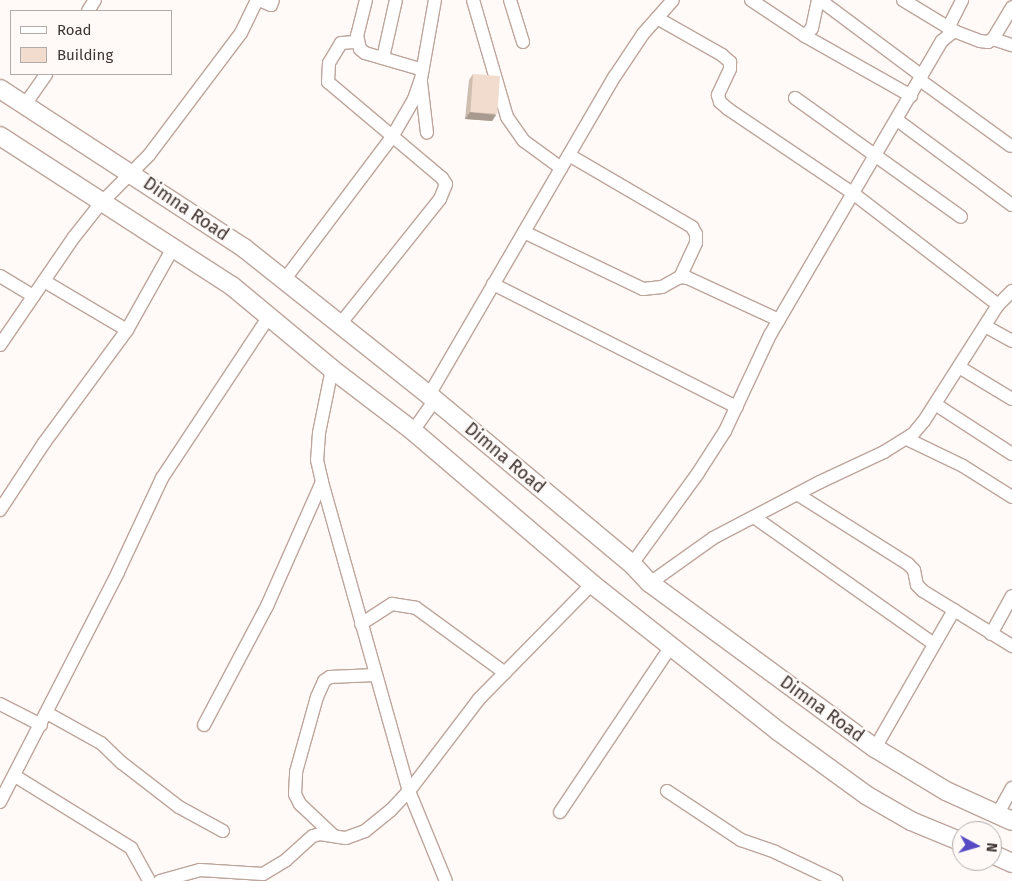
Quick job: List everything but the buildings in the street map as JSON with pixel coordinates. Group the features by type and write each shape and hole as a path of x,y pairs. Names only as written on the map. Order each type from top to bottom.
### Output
{"street":[{"path":"0,345 74,236 101,203 149,155 241,32 258,0 271,5 273,0"},
{"path":"366,0 357,42 360,49 365,53 383,58 422,75"},
{"path":"383,58 396,0"},
{"path":"286,279 392,137 414,99 422,75 435,0"},
{"path":"473,0 511,124 524,141 561,168"},
{"path":"510,0 523,42"},
{"path":"413,431 493,284 615,76 643,34 673,0"},
{"path":"751,0 805,36 911,96"},
{"path":"805,36 812,28 819,0 1011,146"},
{"path":"903,0 923,5 951,29 980,41 988,42 993,39 1012,7"},
{"path":"632,564 698,474 736,408 761,352 951,29 962,0"},
{"path":"657,18 722,55 730,62 730,69 718,95 720,102 728,109 854,194 998,305"},
{"path":"993,39 1012,45"},
{"path":"341,323 440,199 446,184 442,178 328,82 329,63 341,43 357,42"},
{"path":"24,106 45,75"},
{"path":"422,75 427,132"},
{"name":"Dimna Road","path":"0,88 24,106 132,173 244,248 286,279 432,397 632,564 650,583 875,748 946,791 1004,818"},
{"path":"794,98 875,158 961,217"},
{"path":"897,120 1012,205"},
{"path":"0,136 232,286 268,318 413,431 592,584 778,731 866,795 910,821 952,838"},
{"path":"569,154 692,227 696,234 696,243 680,278"},
{"path":"524,232 643,289 662,287 680,278 698,281 780,320"},
{"path":"0,510 44,443 127,330 174,248"},
{"path":"0,276 33,296"},
{"path":"44,281 127,330"},
{"path":"493,284 736,408"},
{"path":"650,583 699,547 907,439 924,421 998,305 1012,291"},
{"path":"0,802 118,572 162,478 268,318"},
{"path":"985,326 1012,342"},
{"path":"958,367 1012,398"},
{"path":"332,369 319,433 317,460 375,675 409,791 446,881"},
{"path":"935,404 1012,454"},
{"path":"907,439 962,466 1012,497"},
{"path":"204,725 267,606 322,482"},
{"path":"798,494 908,564 914,570 917,585 1012,646"},
{"path":"754,517 934,644"},
{"path":"160,881 200,870 249,878 268,872 314,836 320,834 346,838 365,830 391,810 409,791 453,730 479,698 592,584"},
{"path":"991,634 1012,596"},
{"path":"361,624 392,604 416,608 505,673"},
{"path":"875,748 954,610"},
{"path":"560,812 672,646"},
{"path":"334,836 300,804 295,794 296,772 317,697 324,681 330,677 375,675"},
{"path":"0,704 41,725"},
{"path":"47,713 101,743 122,763 171,801 223,831"},
{"path":"15,776 131,848 149,881"},
{"path":"1004,818 1012,788"},
{"path":"667,791 741,840 775,852 836,881"}]}
